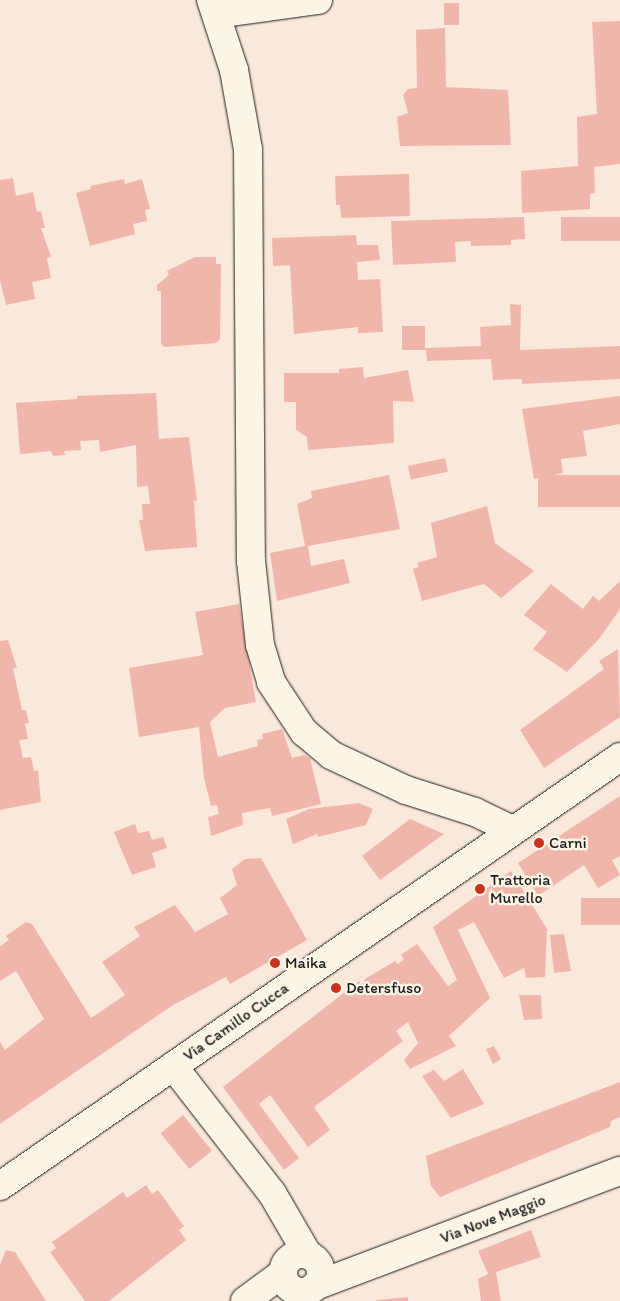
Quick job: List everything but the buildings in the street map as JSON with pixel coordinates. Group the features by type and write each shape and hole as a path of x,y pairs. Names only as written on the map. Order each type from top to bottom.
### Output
{"street":[{"path":"318,0 214,7 234,70 248,150 252,569 260,645 271,682 304,732 331,755 369,775 475,812 512,830"},
{"name":"Via Camillo Cucca","path":"0,1186 620,757"},
{"path":"173,1066 272,1193 297,1262 289,1287 310,1289"},
{"name":"Via Nove Maggio","path":"367,1266 620,1171"},
{"path":"245,1301 297,1262 341,1269 367,1266"},
{"path":"266,1301 310,1289 367,1266"}],"place":[{"name":"Carni","path":"539,843"},
{"name":"Trattoria Murello","path":"480,889"},
{"name":"Maika","path":"275,963"},
{"name":"Detersfuso","path":"336,988"}]}
